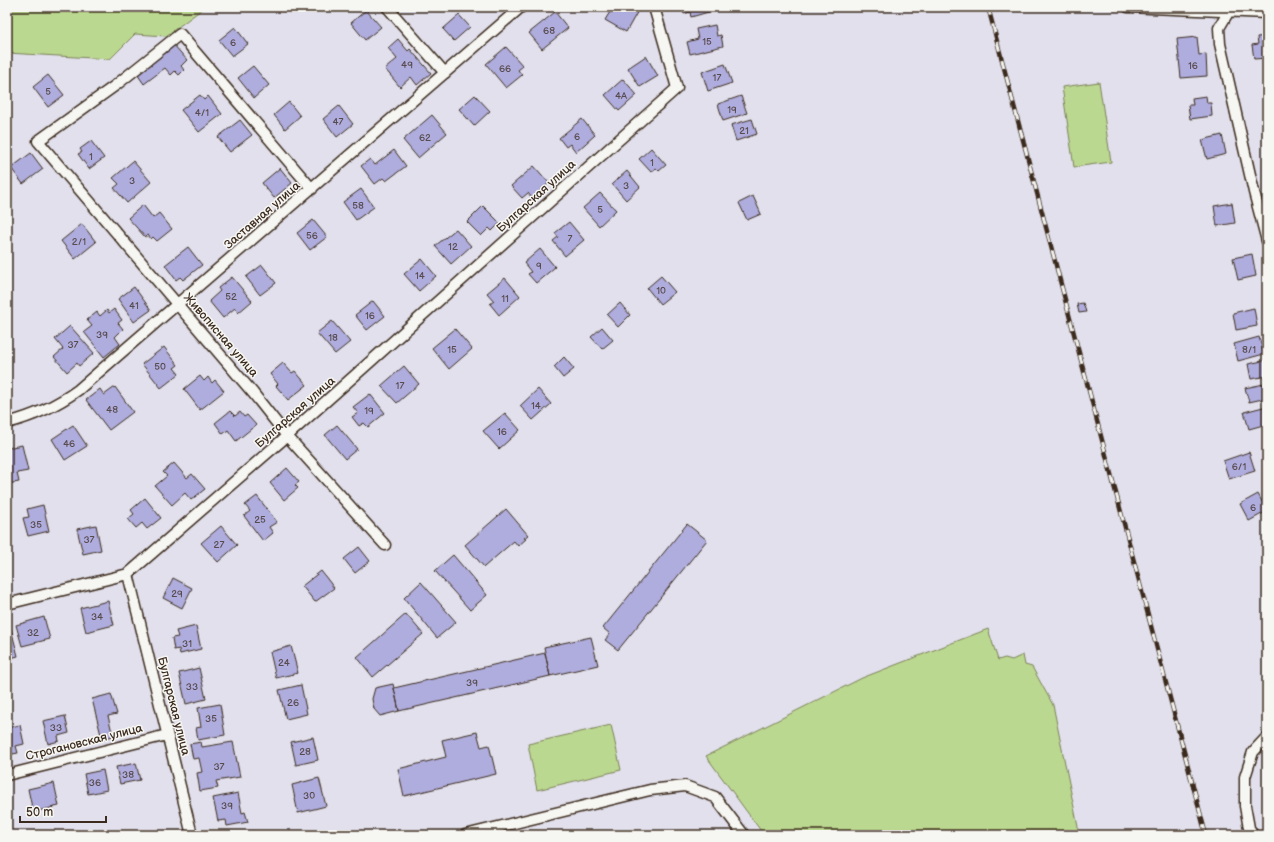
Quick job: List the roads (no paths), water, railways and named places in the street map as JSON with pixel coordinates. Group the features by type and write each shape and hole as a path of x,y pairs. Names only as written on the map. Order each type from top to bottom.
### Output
{"street":[{"path":"387,7 445,73"},
{"name":"Заставная улица","path":"7,423 42,412 62,402 78,390 521,7"},
{"name":"Булгарская улица","path":"192,835 128,574 287,436 677,88 654,7"},
{"path":"1128,7 1230,9 1267,13"},
{"path":"1230,9 1219,28 1220,44 1254,192 1267,241"},
{"name":"Живописная улица","path":"312,189 180,34 116,85 38,141 253,393 287,436 385,545"},
{"path":"7,604 128,574"},
{"name":"Строгановская улица","path":"7,775 167,735"},
{"path":"1253,835 1249,828 1245,806 1245,777 1254,752 1267,737"},
{"path":"465,835 650,790 685,786 715,797 744,835"}],"railway":[{"path":"988,7 1206,835"}]}
